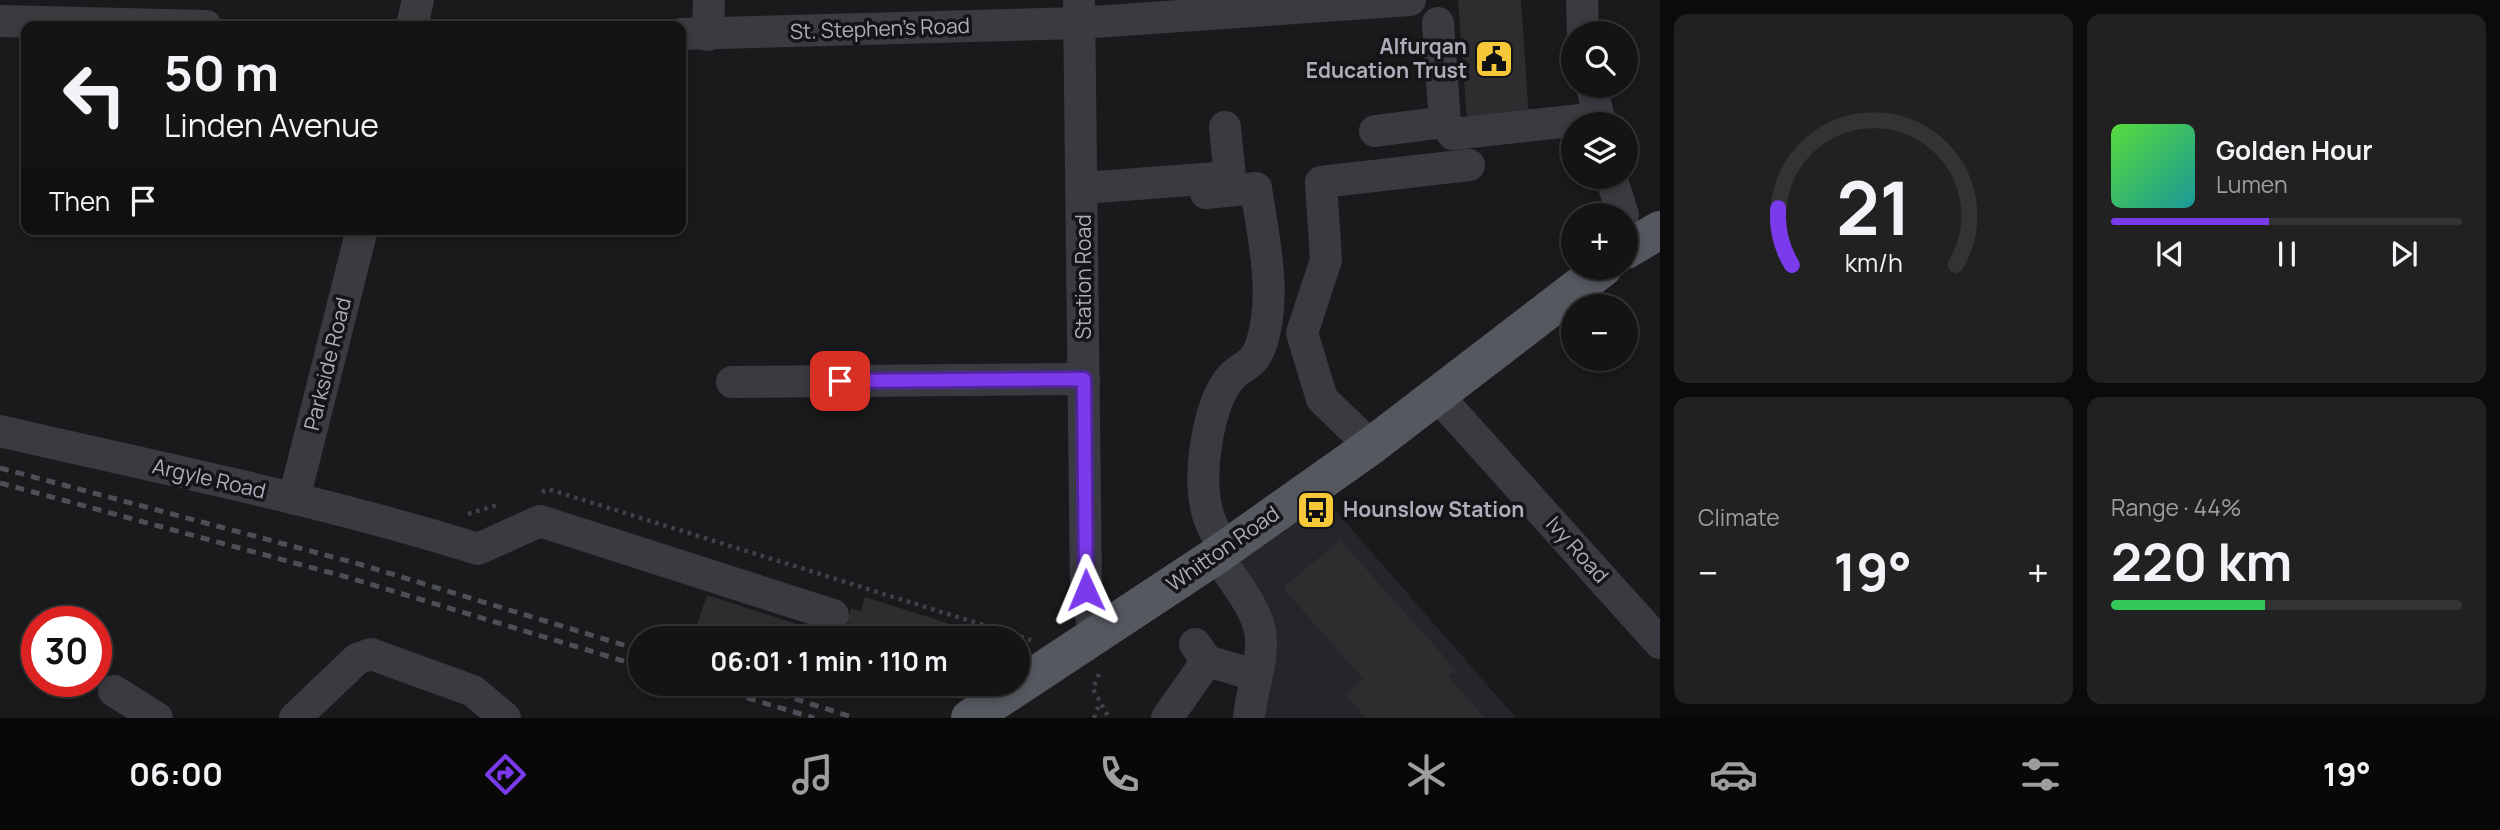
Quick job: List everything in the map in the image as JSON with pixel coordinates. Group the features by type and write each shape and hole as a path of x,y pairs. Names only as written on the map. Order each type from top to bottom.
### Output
{"main road":[{"name":"Whitton Road","path":"970,718 1095,637 1371,446 1437,396 1578,280"}],"street":[{"path":"413,21 418,0"},
{"path":"694,34 709,0"},
{"name":"St. Stephen's Road","path":"694,34 1079,12 1410,0"},
{"path":"1582,0 1583,21"},
{"name":"Station Road","path":"1079,12 1086,590 1095,637"},
{"path":"0,20 34,21"},
{"path":"1438,23 1445,122 1453,134 1561,124"},
{"path":"1375,131 1445,122"},
{"path":"1083,188 1230,177 1225,127"},
{"path":"1371,446 1322,399 1302,333 1326,260 1321,182 1469,165"},
{"path":"1206,193 1256,188 1268,272 1266,323 1258,354 1248,367 1228,381 1218,401 1204,457 1203,490 1207,513 1220,552 1260,631 1249,718"},
{"name":"Parkside Road","path":"294,499 360,235"},
{"path":"732,382 1084,379"},
{"name":"Ivy Road","path":"1437,396 1660,643"},
{"name":"Argyle Road","path":"0,431 294,499 417,530 478,549 540,521 833,615"},
{"path":"1167,718 1201,652 1255,675"},
{"path":"295,718 357,659 371,654 473,691 505,718"},
{"path":"114,691 157,718"}],"path":[{"path":"1094,718 1100,704 1110,718"}],"shaded area":[{"path":"1314,486 1516,718 1249,718 1259,658 1217,555"}],"building":[{"name":"Alfurqan Education Trust","path":"1458,0 1521,0 1529,118 1467,122"},
{"path":"1340,540 1456,670 1448,676 1485,718 1366,718 1345,694 1363,679 1283,588"},
{"path":"707,595 803,626 697,626"},
{"path":"865,597 957,626 857,626 847,623 851,608 861,611"}],"railway":[{"path":"0,468 359,564 628,646"},
{"path":"0,483 350,578 628,662"},
{"path":"741,696 814,718"},
{"path":"786,696 855,718"}],"place":[{"name":"Alfurqan Education Trust","path":"1494,59"},
{"name":"Hounslow Station","path":"1316,510"}],"route":[{"path":"840,381 1084,379 1086,590"}]}
